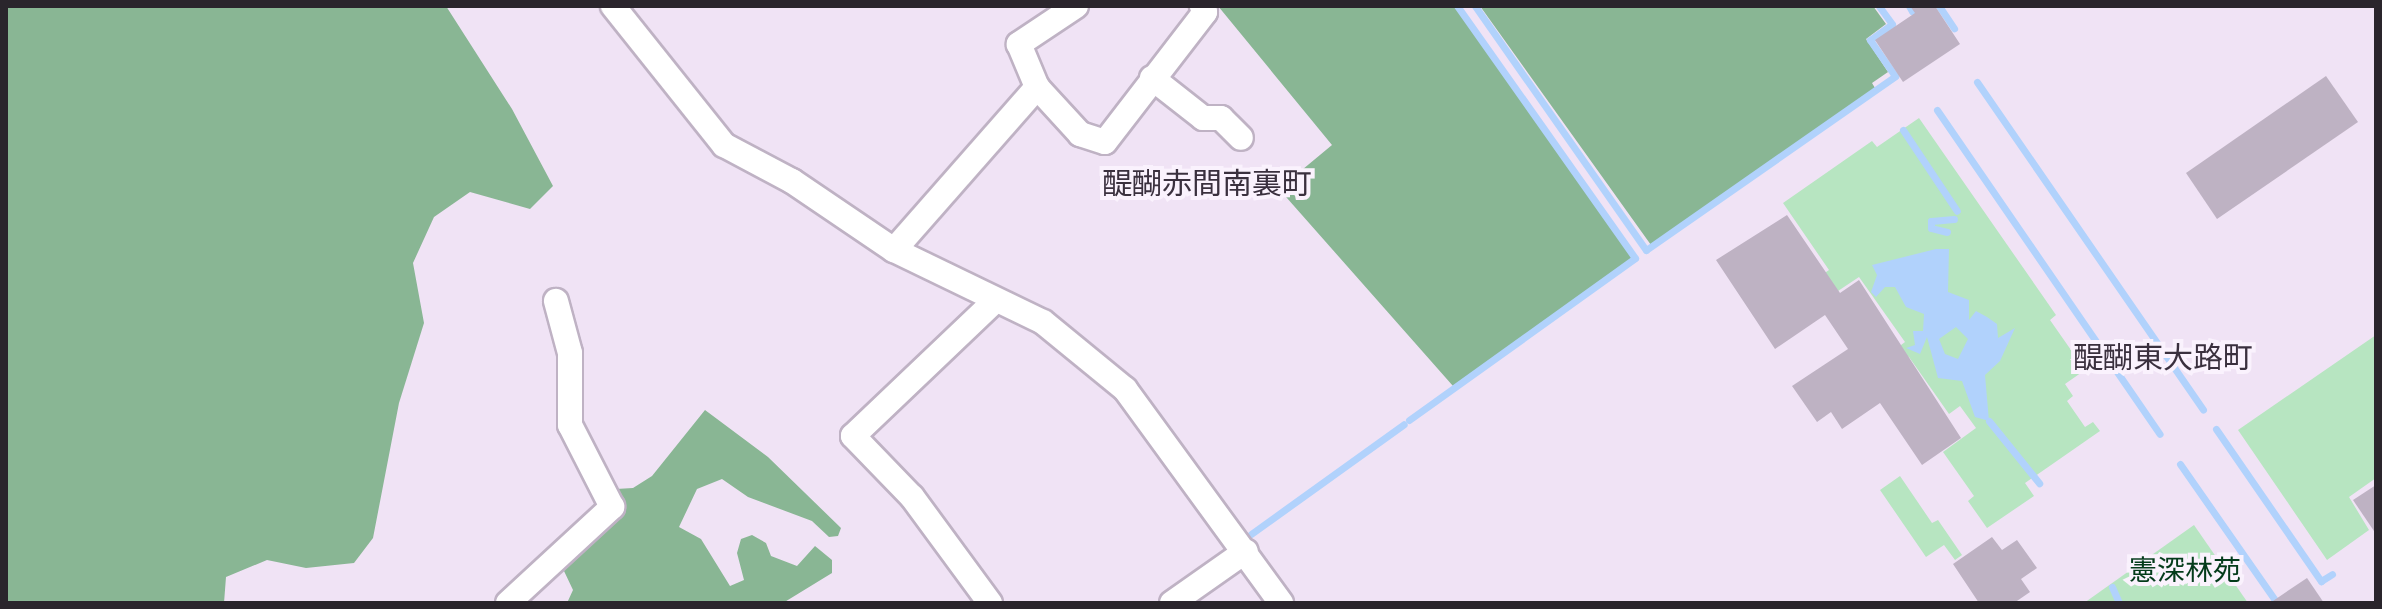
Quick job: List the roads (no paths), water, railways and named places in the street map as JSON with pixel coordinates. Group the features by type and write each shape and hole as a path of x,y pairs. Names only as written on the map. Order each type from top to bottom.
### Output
{"street":[{"path":"613,6 724,145 792,181 894,250 1043,322 1125,389 1281,603"},
{"path":"1076,6 1019,44 1037,87 1080,134 1105,142 1205,12 1202,6"},
{"path":"1152,78 1203,118 1221,118 1241,138"},
{"path":"894,250 1037,87"},
{"path":"990,603 912,497 853,436 996,300"},
{"path":"508,603 612,507 570,425 570,353 556,301"},
{"path":"1172,603 1246,551"}],"water":[{"path":"1936,249 1949,249 1948,292 1969,300 1969,320 1976,311 1987,317 1997,324 1998,338 2015,328 2000,361 1985,375 1989,421 1975,417 1962,381 1938,378 1927,337 1920,354 1906,348 1915,345 1913,331 1923,331 1924,314 1906,307 1895,287 1885,287 1876,297 1871,292 1877,275 1872,265","holes":["1956,327 1968,339 1958,359 1945,354 1939,339"]}],"waterway":[{"path":"1409,420 1635,258 1457,6"},
{"path":"1475,6 1646,250 1895,76 1870,40 1892,24 1879,6"},
{"path":"1909,6 1912,11 1920,6"},
{"path":"1939,6 1954,28"},
{"path":"1977,82 2203,410"},
{"path":"1937,110 2160,434"},
{"path":"1903,130 1957,211"},
{"path":"1947,232 1931,228 1931,221 1954,219"},
{"path":"1989,421 2039,483"},
{"path":"1251,534 1404,424"},
{"path":"2216,429 2321,581 2332,574"},
{"path":"2180,464 2277,603"},
{"path":"2112,587 2119,603"}],"district":[{"name":"醍醐赤間南裏町","path":"1207,183"},
{"name":"醍醐東大路町","path":"2163,357"}],"park label":[{"name":"憲深林苑","path":"2185,570"}]}
